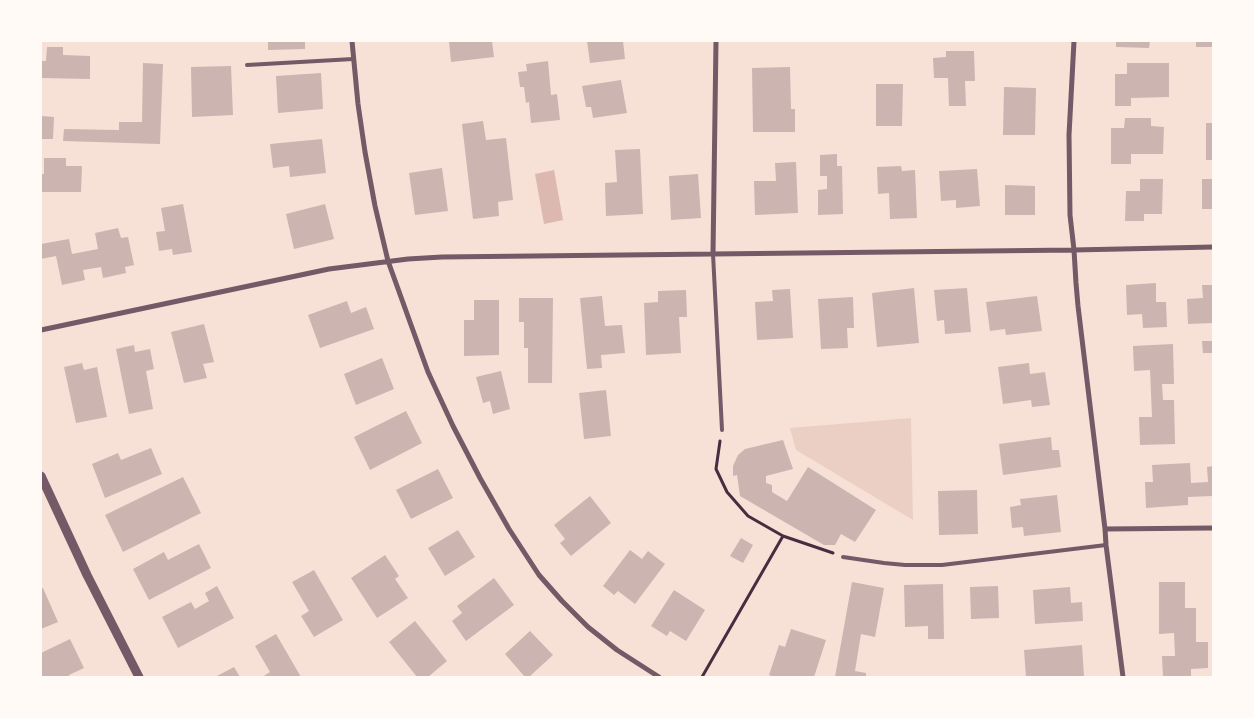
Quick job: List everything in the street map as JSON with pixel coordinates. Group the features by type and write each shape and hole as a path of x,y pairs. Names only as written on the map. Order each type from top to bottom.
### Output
{"street":[{"path":"352,41 365,152 388,261 436,390 453,426 480,478 539,575 588,627 618,650 659,677"},
{"path":"713,254 716,41"},
{"path":"1074,41 1069,164 1070,215 1106,545 1123,677"},
{"path":"41,330 328,269 388,261 442,257 1213,247"},
{"path":"41,476 91,583 139,677"},
{"path":"1105,529 1213,528"}],"lane":[{"path":"247,64 353,59"},
{"path":"713,254 722,430"},
{"path":"843,557 898,564 942,565 1106,545"}],"path":[{"path":"722,430 716,469 727,492 748,516 783,536 843,557"},
{"path":"702,677 783,536"}],"shaded area":[{"path":"554,170 563,220 544,224 535,174"},
{"path":"911,418 913,520 796,450 790,428"}],"building":[{"path":"268,41 305,41 305,49 268,50"},
{"path":"449,41 492,41 494,57 451,62"},
{"path":"587,41 623,41 625,59 590,63"},
{"path":"1116,41 1150,41 1149,48 1116,47"},
{"path":"1196,41 1213,41 1213,47 1196,47"},
{"path":"47,47 63,47 63,55 90,56 90,79 41,78 41,61 46,61"},
{"path":"946,51 974,51 975,81 965,81 966,106 949,106 948,78 934,78 933,58 946,57"},
{"path":"548,61 551,95 557,94 560,120 531,123 529,102 526,103 524,87 520,87 518,72 527,71 526,64"},
{"path":"143,63 163,64 160,144 63,141 64,129 119,130 119,122 142,122"},
{"path":"1127,63 1169,63 1169,97 1131,98 1131,106 1115,106 1115,74 1127,74"},
{"path":"231,66 233,115 192,117 191,67"},
{"path":"790,67 791,109 795,109 795,132 753,132 752,68"},
{"path":"321,73 323,109 278,113 276,76"},
{"path":"621,80 627,113 593,118 591,107 586,107 582,86"},
{"path":"876,84 903,84 902,126 876,126"},
{"path":"1004,87 1036,88 1035,135 1003,135"},
{"path":"41,116 54,117 53,139 41,139"},
{"path":"1125,118 1151,118 1151,126 1164,127 1163,154 1131,154 1131,164 1111,164 1111,128 1124,128"},
{"path":"483,121 486,140 506,138 513,200 498,202 499,216 473,219 462,124"},
{"path":"1206,123 1213,123 1213,160 1206,160"},
{"path":"322,139 326,173 290,177 289,166 273,168 270,144"},
{"path":"640,149 643,214 606,216 605,183 617,182 615,150"},
{"path":"837,154 837,166 842,166 843,214 818,215 818,190 827,189 827,176 820,176 820,155"},
{"path":"44,158 66,158 66,166 82,166 81,192 41,192 41,174 44,174"},
{"path":"796,162 798,213 755,215 754,181 776,181 775,163"},
{"path":"901,166 902,171 915,170 917,218 890,219 889,193 878,194 877,167"},
{"path":"442,168 448,211 415,215 409,173"},
{"path":"977,169 980,206 956,208 956,200 941,201 939,171"},
{"path":"698,174 701,218 671,220 669,176"},
{"path":"1140,179 1163,179 1162,214 1144,214 1144,221 1125,221 1126,191 1140,191"},
{"path":"1202,179 1213,179 1213,209 1202,209"},
{"path":"1005,185 1035,186 1035,215 1005,215"},
{"path":"183,204 192,252 173,255 172,249 159,251 156,232 165,231 161,208"},
{"path":"325,204 334,239 294,249 286,214"},
{"path":"118,228 121,238 128,237 134,265 125,267 126,273 103,278 101,267 83,270 85,280 62,285 56,256 41,259 41,244 69,239 72,254 98,249 95,233"},
{"path":"1156,283 1156,302 1166,302 1167,327 1143,328 1142,314 1127,315 1126,285"},
{"path":"1202,285 1213,285 1213,323 1188,324 1187,299 1203,298"},
{"path":"914,288 919,343 877,347 872,293"},
{"path":"967,288 971,332 945,334 944,320 937,321 934,290"},
{"path":"790,289 793,338 757,340 755,302 773,301 772,290"},
{"path":"686,290 687,317 679,317 681,353 646,355 644,303 658,302 658,291"},
{"path":"602,296 605,326 622,325 625,353 601,355 602,368 587,369 580,298"},
{"path":"1037,296 1042,331 1006,335 1005,329 990,331 986,302"},
{"path":"853,297 854,328 847,328 848,348 821,349 818,299"},
{"path":"519,298 553,298 552,383 528,383 528,348 524,348 524,322 519,322"},
{"path":"474,300 499,300 499,355 464,356 464,320 474,320"},
{"path":"347,301 351,313 366,307 374,329 320,348 308,315"},
{"path":"204,324 214,362 203,364 207,378 184,383 171,332"},
{"path":"1202,341 1213,341 1213,353 1203,353"},
{"path":"1173,344 1174,384 1162,384 1163,400 1174,400 1175,444 1140,445 1139,417 1152,417 1150,370 1134,371 1133,346"},
{"path":"134,345 135,352 150,349 154,369 146,371 153,409 129,414 116,349"},
{"path":"382,358 394,389 356,405 344,374"},
{"path":"82,363 84,370 97,367 107,417 76,423 64,367"},
{"path":"1029,363 1030,374 1045,372 1050,405 1032,407 1031,400 1003,404 998,367"},
{"path":"501,371 510,409 493,414 490,401 483,403 476,377"},
{"path":"606,390 611,436 584,439 579,393"},
{"path":"406,411 422,443 370,470 354,437"},
{"path":"1051,437 1052,450 1059,450 1061,467 1003,475 999,444"},
{"path":"783,440 793,469 766,476 766,483 772,485 772,492 787,501 808,467 876,510 855,542 841,534 835,545 824,545 740,496 737,475 733,476 733,466 738,455 745,449"},
{"path":"151,448 162,474 105,498 92,464 118,453 121,460"},
{"path":"1190,463 1191,483 1208,482 1207,467 1213,466 1213,496 1188,497 1188,505 1146,508 1145,482 1153,482 1152,465"},
{"path":"438,469 453,498 411,519 396,490"},
{"path":"183,477 201,513 123,552 105,515"},
{"path":"977,490 978,534 939,535 938,491"},
{"path":"1057,495 1061,532 1024,536 1023,527 1012,528 1010,507 1021,505 1020,499"},
{"path":"590,496 611,523 571,556 560,543 565,539 554,525"},
{"path":"458,530 475,557 445,576 428,548"},
{"path":"741,538 753,545 743,563 730,556"},
{"path":"199,544 211,568 149,600 133,569 164,552 168,560"},
{"path":"630,550 642,559 648,551 665,564 635,604 618,591 614,595 603,586"},
{"path":"385,555 399,576 395,579 408,598 377,618 351,578"},
{"path":"314,570 343,620 314,637 301,616 309,611 292,582"},
{"path":"494,578 514,605 466,641 452,621 462,613 457,606"},
{"path":"852,582 884,588 875,637 861,634 855,671 866,673 866,677 835,677"},
{"path":"1159,582 1185,582 1185,608 1196,608 1196,642 1208,642 1208,668 1191,669 1191,677 1163,677 1162,656 1175,656 1174,633 1159,634"},
{"path":"943,584 944,639 928,639 928,626 905,627 904,585"},
{"path":"217,586 234,618 178,648 162,617 191,602 195,609 209,601 205,593"},
{"path":"998,586 999,618 971,619 970,587"},
{"path":"1070,587 1071,603 1082,602 1083,621 1035,624 1033,590"},
{"path":"43,588 58,622 41,629 41,589"},
{"path":"674,590 705,610 686,641 670,631 667,636 651,626"},
{"path":"415,621 447,661 428,677 417,677 389,642"},
{"path":"791,629 826,640 814,677 774,677 769,675 779,645 785,647"},
{"path":"530,631 553,655 529,677 525,677 505,654"},
{"path":"276,634 301,677 262,677 270,672 255,646"},
{"path":"70,639 84,668 69,675 70,677 41,677 41,653"},
{"path":"1082,645 1084,677 1026,677 1024,650"},
{"path":"234,667 240,677 215,677"}]}
